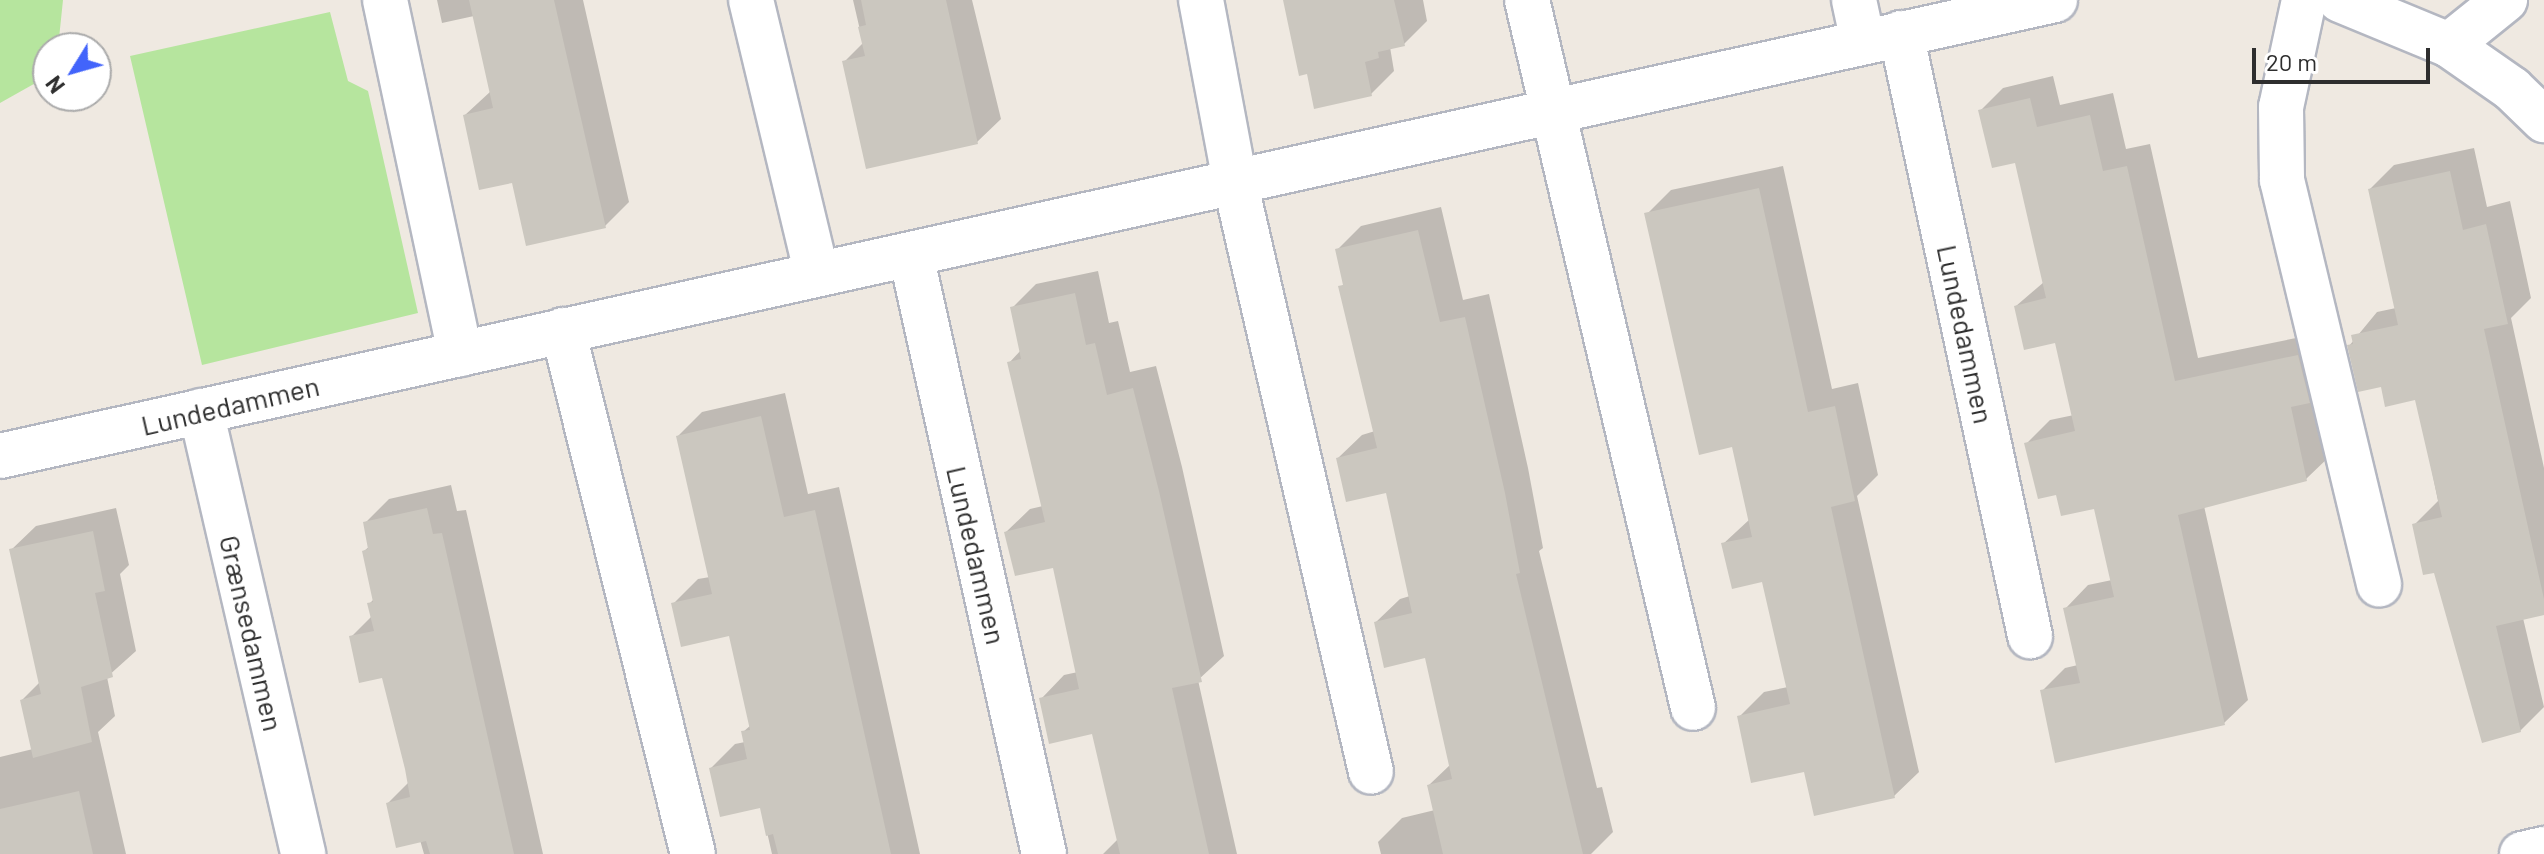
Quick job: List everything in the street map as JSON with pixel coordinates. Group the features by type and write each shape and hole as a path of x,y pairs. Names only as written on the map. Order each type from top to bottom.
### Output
{"street":[{"path":"385,0 460,354"},
{"path":"751,0 817,274"},
{"path":"1201,0 1235,182 1371,772"},
{"path":"1527,0 1693,708"},
{"name":"Lundedammen","path":"1854,0 1882,38 2030,636"},
{"name":"Lundedammen","path":"0,456 2055,0"},
{"path":"2304,0 2281,107 2282,180 2379,585"},
{"path":"2340,0 2449,45 2544,120"},
{"path":"2449,45 2505,0"},
{"name":"Lundedammen","path":"911,255 1044,854"},
{"path":"563,330 693,854"},
{"name":"Grænsedammen","path":"201,411 303,854"},
{"path":"2522,854 2544,849"}],"green space":[{"path":"0,0 63,0 60,32 32,32 32,85 0,103"},
{"path":"330,12 348,81 368,91 418,313 202,365 130,56"}],"building":[{"path":"469,0 554,0 606,228 526,246 512,183 479,190 463,115 493,108"},
{"path":"861,0 946,0 978,144 866,169 842,61 865,56 858,27 866,25"},
{"path":"1283,0 1394,0 1405,46 1378,52 1379,58 1365,62 1372,96 1314,109 1307,74 1299,76"},
{"path":"2030,98 2037,127 2090,115 2103,171 2127,166 2175,381 2298,355 2310,403 2291,407 2307,481 2178,515 2225,725 2055,763 2040,690 2080,683 2063,608 2114,597 2094,509 2061,516 2056,495 2038,499 2024,443 2075,431 2055,343 2024,350 2014,306 2046,298 2015,163 1992,168 1978,110"},
{"path":"2450,171 2463,230 2486,224 2508,324 2484,329 2544,599 2544,615 2496,626 2521,732 2482,743 2434,573 2423,575 2412,524 2442,517 2415,400 2385,407 2381,387 2358,392 2347,345 2353,344 2351,335 2398,325 2368,189"},
{"path":"1759,188 1808,412 1835,406 1855,501 1831,507 1895,798 1814,816 1804,772 1751,783 1737,716 1790,704 1762,582 1732,589 1721,543 1752,537 1732,447 1699,455 1644,213"},
{"path":"1418,230 1440,322 1465,317 1505,493 1520,573 1516,574 1583,854 1443,854 1427,785 1452,779 1425,658 1384,668 1374,622 1412,613 1386,493 1346,502 1336,458 1377,448 1338,286 1343,285 1335,249"},
{"path":"1075,293 1086,345 1095,343 1107,395 1133,388 1159,491 1202,682 1172,688 1209,854 1120,854 1092,734 1049,744 1039,698 1079,689 1053,568 1015,576 1004,532 1045,522 1007,362 1021,359 1010,307"},
{"path":"761,416 784,517 815,510 891,854 778,854 773,834 766,836 760,808 720,817 709,768 747,759 741,731 750,730 729,636 681,647 671,603 712,594 676,436"},
{"path":"427,508 433,534 442,533 514,854 430,854 426,841 396,848 386,803 410,797 405,769 382,678 359,683 349,636 374,631 367,603 373,602 362,551 368,549 363,522"},
{"path":"93,531 105,591 95,593 113,677 81,687 92,742 33,758 20,700 41,694 9,549"},
{"path":"79,791 93,854 0,854 0,809"}]}
